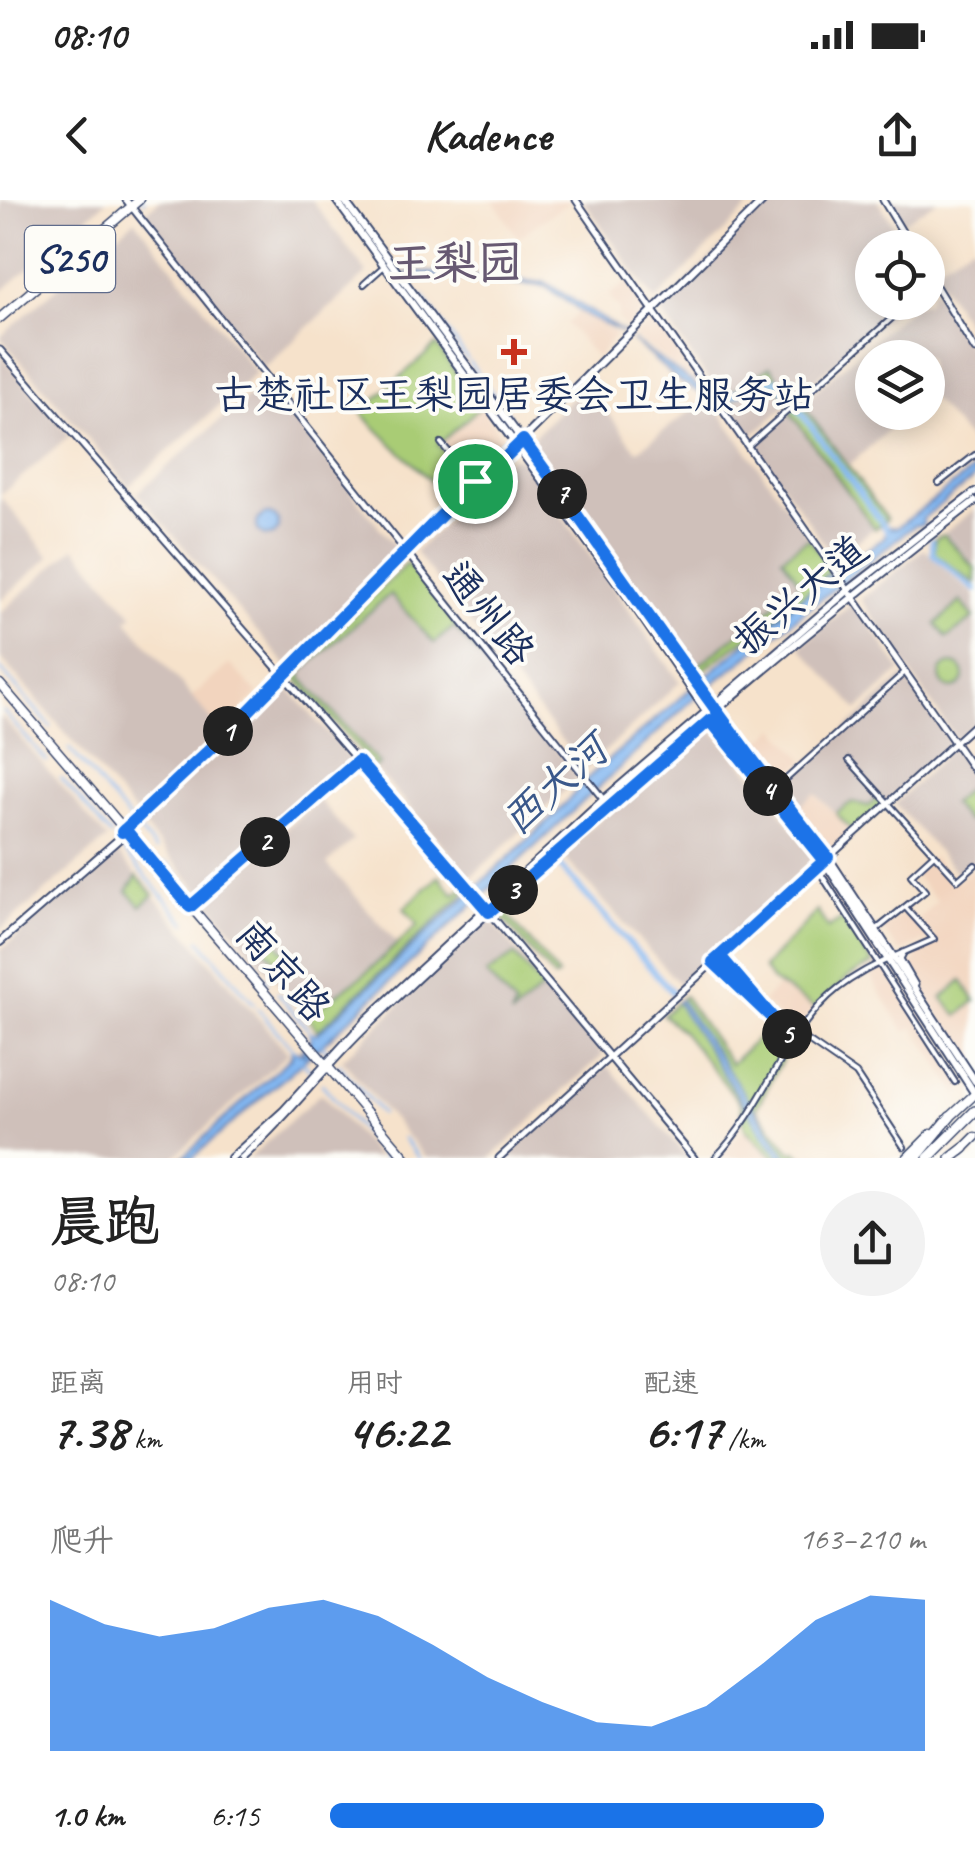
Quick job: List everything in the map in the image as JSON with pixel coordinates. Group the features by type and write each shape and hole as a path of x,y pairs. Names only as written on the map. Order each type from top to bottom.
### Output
{"highway":[{"path":"931,1158 975,1113"},
{"path":"916,1158 950,1118"},
{"path":"953,1158 964,1148"}],"main road":[{"path":"336,200 519,441 710,712 826,859 896,956 972,1078 966,1103"},
{"path":"344,200 378,251"},
{"path":"0,940 124,832 761,200"},
{"name":"S250","path":"0,316 131,202"},
{"name":"振兴大道","path":"231,1158 486,907 850,589 975,492"},
{"name":"振兴大道","path":"850,589 975,502"},
{"name":"南京路","path":"0,687 304,1041"},
{"path":"710,712 721,711 726,698"},
{"path":"710,712 774,790 896,956 972,1078 975,1094 907,1158"},
{"name":"南京路","path":"124,832 403,1158"},
{"name":"振兴大道","path":"242,1158 326,1068"},
{"path":"964,1148 975,1137"}],"street":[{"path":"576,200 975,772"},
{"path":"883,200 901,230"},
{"name":"通州路","path":"131,202 606,803"},
{"path":"364,284 387,263"},
{"path":"945,307 975,350"},
{"path":"748,445 890,320"},
{"path":"0,350 486,907 694,1158"},
{"path":"939,483 975,455"},
{"path":"453,459 476,484"},
{"path":"774,790 906,671"},
{"path":"499,1158 975,724"},
{"path":"848,760 958,880 975,865"},
{"path":"190,907 358,761"},
{"path":"877,930 926,891 912,875 934,854"},
{"path":"821,874 955,1082"},
{"path":"715,1158 751,1118 796,1036 823,1001 880,964 934,939 906,908"},
{"path":"720,956 773,1018 856,1074 904,1147"},
{"path":"713,962 796,1036"}],"shaded area":[{"path":"0,200 107,200 0,293"},
{"path":"160,200 312,200 367,273 264,368 142,215"},
{"path":"493,200 572,200 518,237"},
{"path":"583,200 756,200 655,301"},
{"path":"769,200 878,200 897,230 855,230 855,320 884,320 861,340 855,340 855,345 749,438 659,309"},
{"path":"889,200 938,200 903,222"},
{"path":"135,220 256,373 129,486 0,337"},
{"path":"973,244 975,247 975,337 945,288 945,262"},
{"path":"629,281 646,308 627,328 618,319 619,310 609,295"},
{"path":"945,308 975,357 975,447 945,414 945,340 873,340 896,320 945,320"},
{"path":"579,311 616,334 597,358 567,324"},
{"path":"655,321 702,387 634,337"},
{"path":"0,355 70,436 0,495"},
{"path":"855,356 855,430 889,430 847,467 801,403"},
{"path":"264,382 399,552 287,666 137,493"},
{"path":"586,384 637,451 709,397 809,538 801,584 694,669 533,447 533,437"},
{"path":"481,406 507,446 471,475 441,442"},
{"path":"790,412 874,528 835,559 754,444"},
{"path":"512,457 522,460 680,682 585,770 415,552"},
{"path":"0,496 50,557 0,601"},
{"path":"975,509 975,568 943,534"},
{"path":"75,547 133,615 127,620 221,731 136,814 0,657 0,613"},
{"path":"924,549 975,596 975,722 956,739 861,599"},
{"path":"407,563 578,778 471,877 292,674"},
{"path":"854,602 901,671 858,710 800,647"},
{"path":"230,664 258,694 221,731 191,697"},
{"path":"904,676 950,742 853,832 815,793 796,810 780,788"},
{"path":"284,683 352,762 201,893 141,823"},
{"path":"0,715 107,839 1,929 0,928"},
{"path":"707,724 758,781 815,858 681,986 561,854"},
{"path":"776,728 805,760 777,784 751,750"},
{"path":"952,748 975,775 975,862 960,876 895,804"},
{"path":"814,793 852,831 832,849 796,810"},
{"path":"319,800 353,840 327,864 399,945 307,1016 205,898"},
{"path":"116,851 288,1053 173,1158 0,1158 0,951"},
{"path":"933,857 957,883 975,867 975,1072 909,967 916,960 915,953 936,939 919,919 937,901 914,875"},
{"path":"825,867 966,1083 958,1095 914,1027 905,1032 868,973 876,968 815,875"},
{"path":"907,911 932,938 900,952 882,928"},
{"path":"489,918 603,1055 491,1158 426,1158 342,1060"},
{"path":"780,984 815,1008 795,1032 763,1002"},
{"path":"608,1066 688,1158 506,1158 556,1112"},
{"path":"321,1093 378,1158 249,1158"},
{"path":"745,1129 758,1137 775,1158 718,1158"}],"green space":[{"path":"436,345 481,406 438,445 457,466 435,486 361,412"},
{"path":"770,367 794,399 791,401 775,388 760,386 725,405 721,399"},
{"path":"801,403 887,519 875,529 790,412"},
{"path":"943,534 975,568 975,584 934,553 935,539"},
{"path":"809,538 831,569 805,594 698,674 694,669 801,584 782,557"},
{"path":"407,563 487,664 454,627 434,643 390,594 301,672 302,678 379,764 375,768 292,674"},
{"path":"961,601 974,618 947,638 936,624"},
{"path":"952,664 964,676 952,688 940,676"},
{"path":"974,783 975,818 968,822 951,804"},
{"path":"879,796 882,806 853,832 836,813 852,802 869,806"},
{"path":"137,876 154,895 141,906 127,891"},
{"path":"439,876 454,894 463,887 464,894 318,1031 307,1016 366,973 418,925 404,908"},
{"path":"502,908 558,975 554,978 499,914"},
{"path":"817,911 828,928 843,919 873,964 850,976 815,1008 771,980 763,968"},
{"path":"265,929 287,954 277,962 255,938"},
{"path":"514,955 543,988 511,1016 515,1006 486,974"},
{"path":"962,980 975,1001 958,1016 942,998"},
{"path":"684,996 731,1064 772,1024 791,1043 756,1109 791,1152 796,1151 803,1158 775,1158 745,1129 740,1103 683,1032 663,1015"}],"water":[{"path":"413,271 546,283 624,333 590,318 545,286 404,274"},
{"path":"632,340 700,388 706,396 678,380"},
{"path":"975,468 975,477 923,518 923,525 915,525 692,700 324,1043 192,1158 182,1158 291,1057 292,1050 305,1054 302,1049 311,1041 310,1033 318,1033 555,815 590,776 828,576 883,539 889,527 897,528"},
{"path":"268,514 276,517 276,533 268,536 260,533 257,525 260,517"},
{"path":"680,1000 788,1158 782,1158 766,1138 677,1002"}],"waterway":[{"path":"423,297 467,359"},
{"path":"469,362 510,416"},
{"path":"724,399 766,380 778,381 890,534"},
{"path":"932,540 933,554 975,590"},
{"path":"0,668 51,727"},
{"path":"3,711 47,761"},
{"path":"69,748 129,819"},
{"path":"61,778 111,836"},
{"path":"140,831 156,850"},
{"path":"119,845 186,923"},
{"path":"552,857 673,993"},
{"path":"166,862 196,896"},
{"path":"209,912 243,952"},
{"path":"200,940 254,1004"},
{"path":"262,975 268,982"},
{"path":"278,993 312,1034"},
{"path":"257,1008 294,1051"},
{"path":"321,1044 328,1052"},
{"path":"302,1061 311,1071"},
{"path":"339,1065 382,1114"},
{"path":"322,1084 385,1158"},
{"path":"403,1138 419,1158"}],"place":[{"name":"古楚社区王梨园居委会卫生服务站","path":"514,352"}],"district":[{"name":"王梨园","path":"455,262"}],"route":[{"path":"475,481 226,734 127,832 122,832 125,829 127,832 190,907 358,761 489,912 692,730 710,720 824,861 720,956 773,1018 796,1036 794,1039 713,962 720,956 769,911 824,861 828,857 748,758 635,592 523,440 478,484 475,481"}],"water label":[{"name":"西大河","path":"554,784"}]}
